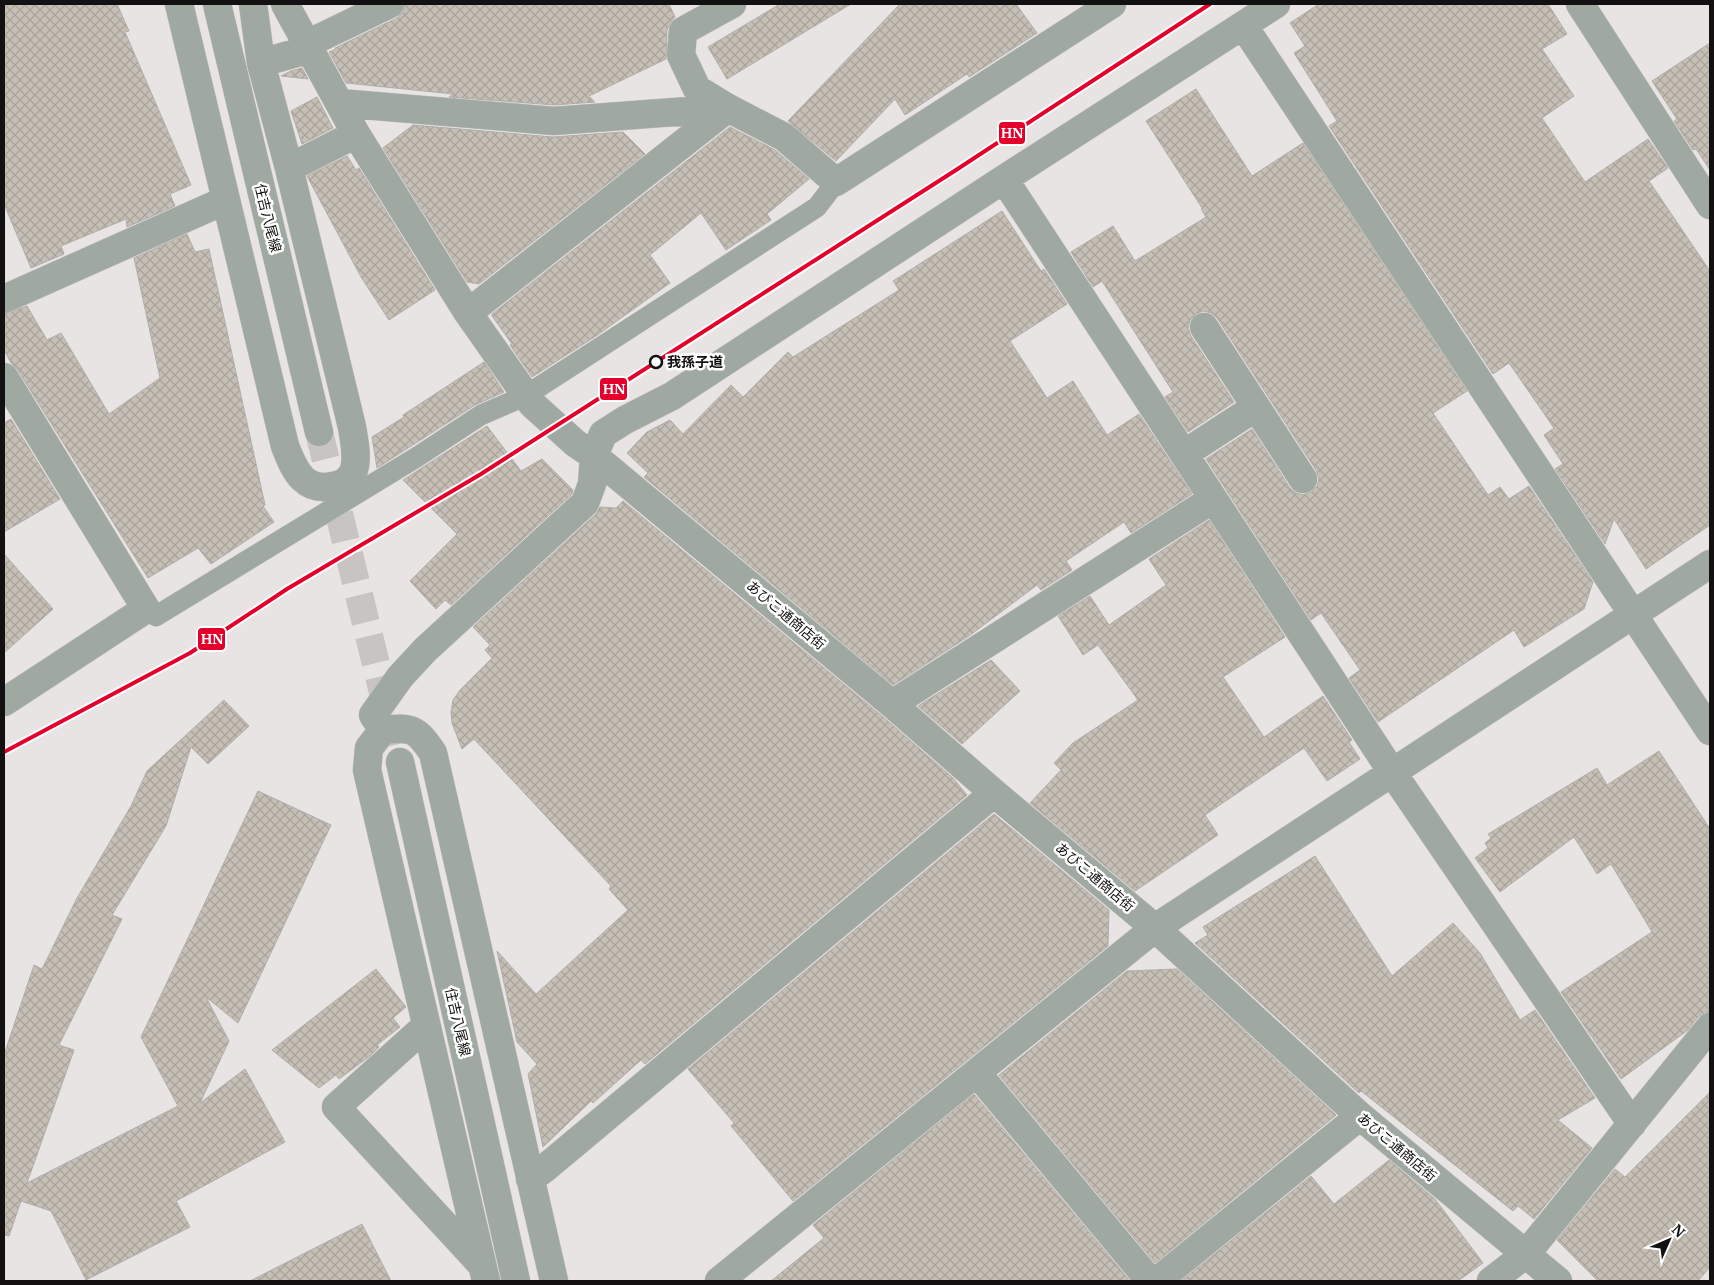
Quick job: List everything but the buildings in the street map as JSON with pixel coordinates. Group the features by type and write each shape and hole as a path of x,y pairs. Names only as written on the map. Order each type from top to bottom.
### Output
{"street":[{"path":"179,4 283,436 293,467 306,482 323,488 339,484 349,478 354,469 354,442 289,168 261,63 253,4"},
{"name":"住吉八尾線","path":"216,4 320,432"},
{"name":"あびこ通商店街","path":"285,4 356,134 468,313 525,396 555,426 594,456 892,704 994,793 1155,928 1360,1116 1558,1281"},
{"path":"261,63 308,46 390,4"},
{"path":"732,4 697,12 683,31 680,55 697,89 728,108 784,137 836,182 1112,4"},
{"path":"383,730 373,715 400,677 425,650 585,503 592,484 594,456 603,434 625,420 672,396 1276,4"},
{"path":"1580,4 1710,205"},
{"path":"1243,25 1710,731"},
{"path":"339,103 554,121 728,108"},
{"path":"468,313 728,108"},
{"path":"289,168 356,134"},
{"path":"1004,179 1392,772 1632,1124"},
{"path":"4,299 226,200"},
{"path":"1204,327 1303,479"},
{"path":"4,377 146,609 5,700"},
{"path":"1184,454 1256,407"},
{"path":"892,704 1213,499"},
{"path":"719,1281 1155,928 1710,564"},
{"path":"484,1273 367,770 369,748 383,730 406,728 422,736 433,753 554,1281"},
{"name":"住吉八尾線","path":"400,762 516,1281"},
{"path":"530,1179 994,793"},
{"path":"426,1026 336,1107 484,1273"},
{"path":"1491,1281 1526,1254 1710,1027"},
{"path":"977,1073 1150,1281"},
{"path":"1157,1281 1360,1116"}],"lane":[{"path":"146,609 156,616 417,457 481,415 525,396 817,207 836,182"}],"tunnel":[{"path":"319,432 400,762"}],"transit line":[{"name":"HN","path":"4,752 190,653 287,589 481,474 956,170 1210,4"}],"place":[{"name":"我孫子道","path":"656,362"}]}
